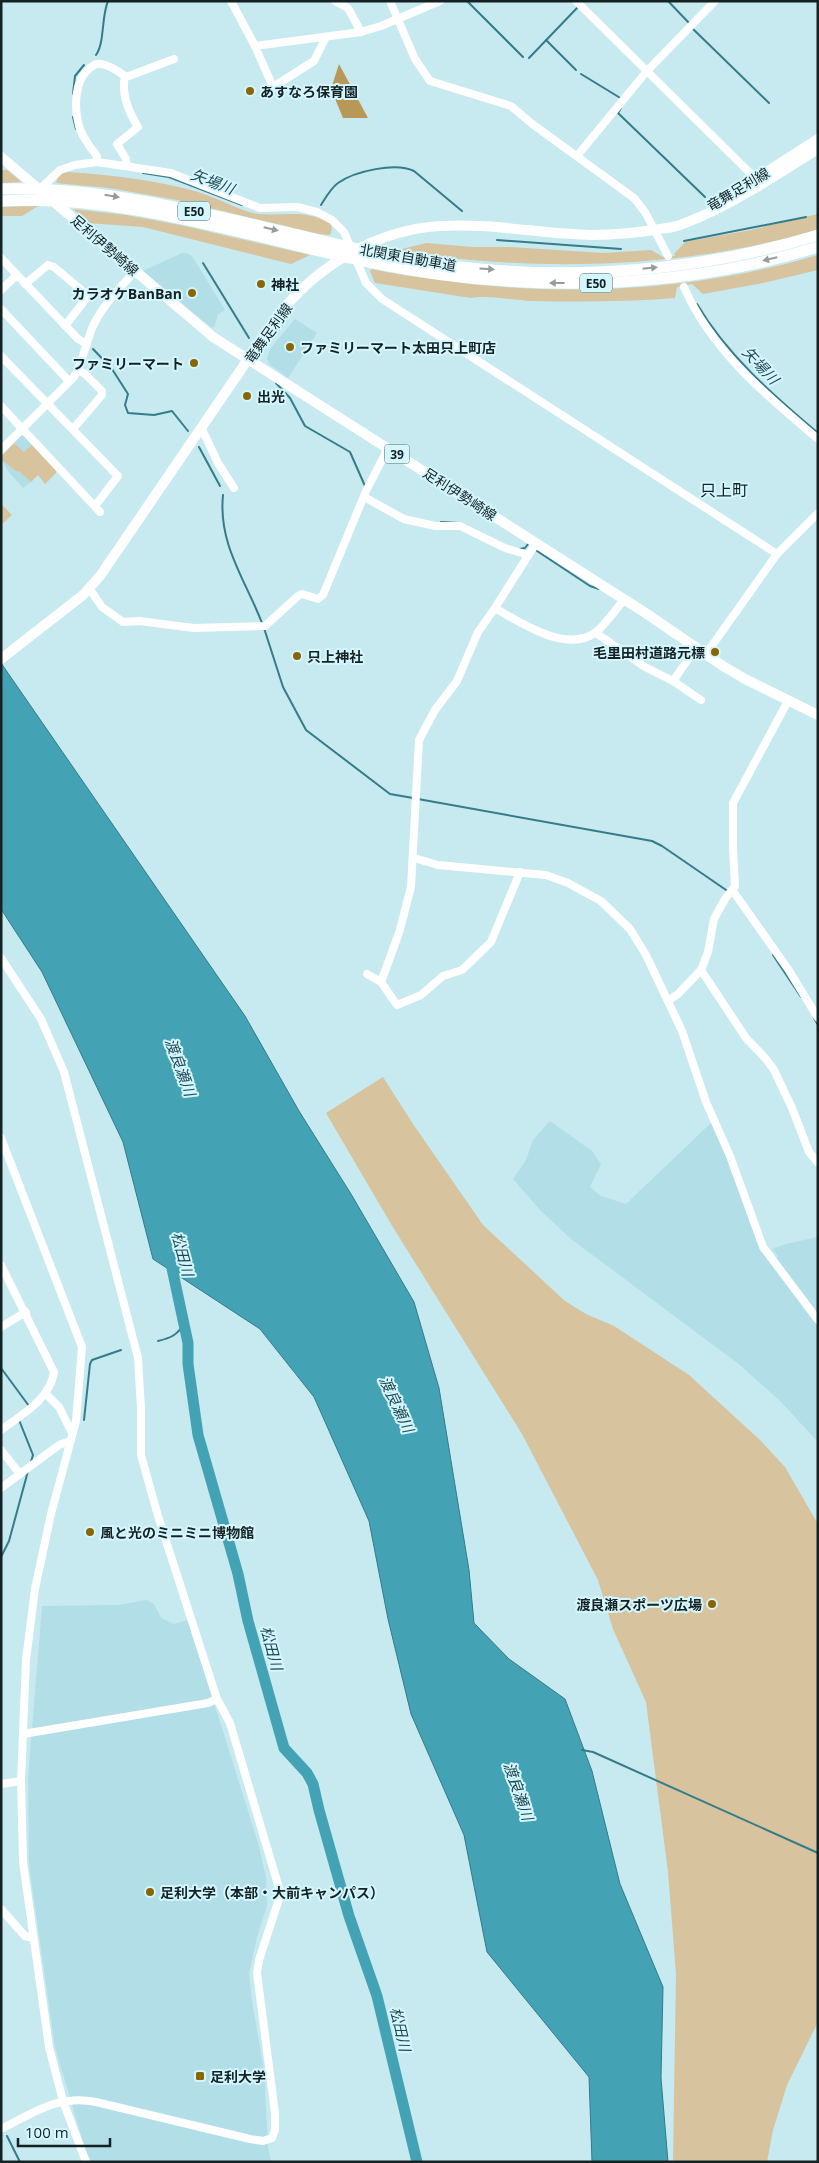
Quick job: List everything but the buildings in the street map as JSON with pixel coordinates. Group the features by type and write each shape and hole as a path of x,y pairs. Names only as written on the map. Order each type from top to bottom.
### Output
{"highway":[{"name":"北関東自動車道","path":"1,189 63,190 97,193 176,207 387,255 439,264 503,270 561,272 620,271 700,262 747,254 818,235"},
{"name":"北関東自動車道","path":"1,201 37,195 194,221 371,263 434,274 508,281 618,282 728,268 818,247"}],"main road":[{"name":"竜舞足利線","path":"654,230 704,209 818,140"},
{"name":"竜舞足利線","path":"1,659 86,591 114,558 201,427 284,308 297,294 332,264 352,252 387,237 421,228 441,226 485,227 595,235 654,230 683,224 716,210 818,149"},
{"name":"足利伊勢崎線","path":"3,162 37,195 135,271 204,330 745,679 817,715"}],"street":[{"path":"231,1 274,87 314,61 326,37"},
{"path":"335,1 348,8 361,32"},
{"path":"390,1 396,19 415,59 430,81 511,106 531,123 634,198 642,208 668,256"},
{"path":"255,46 361,32 381,26 440,1"},
{"path":"576,1 752,176"},
{"path":"577,156 647,71 716,1"},
{"path":"97,162 97,156 79,127 77,104 80,80 85,72 99,64 125,76 135,75 174,59"},
{"path":"125,76 124,90 129,112 138,127 117,144 126,159 127,166"},
{"path":"37,195 60,170 75,165 97,162 171,173 260,208 297,207 317,212 332,220 342,229 366,283 382,299 778,554"},
{"path":"1,258 80,341 87,344"},
{"path":"25,284 48,265 85,293 85,300 65,326"},
{"path":"1,450 69,382 78,370 93,327 107,302 135,271"},
{"path":"1,290 17,275"},
{"path":"684,287 701,320 731,358 760,390 818,439"},
{"path":"1,309 69,382"},
{"path":"1,356 118,476 98,509 1,406"},
{"path":"73,429 102,395 102,391 78,370"},
{"path":"201,427 213,454 234,488"},
{"path":"86,591 102,608 123,622 139,621 194,628 265,626 302,594 320,599 364,497 388,448"},
{"path":"364,497 404,519 435,526 460,526 505,548 528,554"},
{"path":"706,654 778,554 818,513"},
{"path":"381,982 402,924 411,887 420,740 435,710 456,683 478,632 496,608 536,543"},
{"path":"496,608 522,625 563,640 580,639 596,633 624,600"},
{"path":"596,633 645,667 672,681 701,700"},
{"path":"672,681 696,648"},
{"path":"668,1001 678,994 701,970 708,952 714,919 735,886 733,803 788,701"},
{"path":"414,858 438,865 546,875 568,883 601,901 630,928 646,955 682,1031 706,1102 736,1172 763,1247 818,1320"},
{"path":"367,974 381,982 397,1005 421,995 443,976 462,970 492,942 520,872"},
{"path":"732,891 788,969 818,1018"},
{"path":"1,958 41,1018 64,1072 138,1358 141,1455 158,1516 217,1699 230,1723 279,1888 278,1903 259,1960 257,1973 275,2112 275,2130 272,2138 263,2141 250,2139 77,2099 63,2100 1,2129"},
{"path":"701,970 746,1038 774,1070 792,1108 809,1152 818,1163"},
{"path":"1,1138 81,1339 83,1358 78,1408 34,1590 26,1660 21,1781 23,1862 49,2047 63,2100 86,2162"},
{"path":"1,1265 26,1312 54,1372 45,1393 33,1406 1,1430"},
{"path":"1,1328 26,1312"},
{"path":"45,1393 59,1406 72,1433"},
{"path":"1,1488 59,1445 70,1442"},
{"path":"1,1450 20,1474"},
{"path":"23,1734 208,1703 217,1699"},
{"path":"1,1784 21,1781"},
{"path":"1,1909 25,1936 33,1938"}],"shaded area":[{"path":"339,64 368,118 343,118 331,89"},
{"path":"1,170 7,170 22,182 1,183"},
{"path":"69,172 118,176 166,184 205,194 252,213 312,216 330,223 332,228 330,235 319,234 177,200 109,188 56,183 59,174"},
{"path":"38,206 22,216 1,216 1,207"},
{"path":"73,209 126,215 180,225 310,255 291,264 143,227 88,223"},
{"path":"818,214 818,230 712,253 659,260 555,264 448,258 394,251 426,243 604,253 651,250 663,257 675,256 674,254 685,242 751,230"},
{"name":"カラオケBanBan","path":"182,253 192,256 225,310 218,314 215,325 212,328 143,271"},
{"path":"818,255 818,270 763,283 703,294 692,284 677,287 675,298 621,301 532,301 493,297 471,298 375,283 370,271 372,269 414,277 486,286 534,289 630,288 725,277"},
{"name":"ファミリーマート太田只上町店","path":"295,319 317,333 288,378 269,364 267,358 270,349"},
{"path":"21,436 25,436 32,444 24,452 14,443"},
{"path":"14,443 24,452 32,444 56,469 56,473 45,484 38,475 31,482 19,471 17,472 2,460 2,456"},
{"path":"2,460 17,472 19,471 31,482 23,488 8,471"},
{"path":"1,504 12,515 1,525"},
{"name":"渡良瀬スポーツ広場","path":"383,1077 483,1225 565,1301 586,1314 614,1326 689,1375 760,1440 785,1467 818,1524 818,2022 787,2085 773,2130 767,2162 673,2162 676,1974 668,1872 646,1702 613,1629 598,1580 522,1434 391,1224 326,1113"},
{"path":"550,1121 592,1151 601,1164 590,1187 601,1196 626,1204 712,1122 747,1208 762,1252 818,1322 818,1442 781,1402 740,1365 571,1239 540,1210 513,1179 526,1160 533,1140"},
{"path":"818,1237 818,1316 774,1260 778,1256 772,1249"},
{"name":"足利大学（本部・大前キャンパス）","path":"147,1600 154,1604 161,1618 174,1624 188,1620 259,1846 266,1878 267,1906 257,1937 249,1973 264,2070 268,2147 271,2162 92,2162 86,2152 55,2047 29,1865 28,1779 42,1606 118,1605"}],"water":[{"name":"渡良瀬川","path":"1,663 245,1016 299,1111 351,1194 414,1302 439,1388 469,1570 474,1623 509,1659 565,1699 592,1771 620,1884 663,1987 661,2078 668,2162 592,2162 589,2077 487,1952 464,1835 411,1714 388,1619 369,1521 314,1397 260,1329 153,1259 123,1142 42,972 1,909"}],"waterway":[{"name":"矢場川","path":"96,55 101,43 104,15 108,1"},
{"path":"467,1 523,57"},
{"path":"668,1 690,24"},
{"path":"529,58 577,8"},
{"path":"692,28 769,103"},
{"path":"546,40 576,70"},
{"name":"矢場川","path":"73,94 75,76 84,65"},
{"path":"581,74 622,99"},
{"path":"621,108 618,113 705,197"},
{"name":"矢場川","path":"73,117 76,129"},
{"name":"矢場川","path":"321,205 333,187 345,179 376,169 397,167 414,171 462,211"},
{"name":"矢場川","path":"143,173 169,177 242,205"},
{"path":"684,241 806,217"},
{"name":"矢場川","path":"497,240 621,249"},
{"path":"203,263 249,338"},
{"name":"矢場川","path":"697,304 722,340 752,373 818,433"},
{"path":"93,349 112,369 128,394 125,405 128,413 154,415 172,411 188,431"},
{"path":"276,383 290,398 305,426 350,452 365,486"},
{"path":"199,447 220,486"},
{"path":"223,495 223,513 229,545 234,561 262,623"},
{"path":"441,522 458,523"},
{"path":"520,549 525,548 528,544"},
{"path":"537,551 590,586 599,589"},
{"path":"264,628 283,687 306,730 390,794 413,798"},
{"path":"418,799 652,841 729,892"},
{"path":"773,955 801,997"},
{"path":"814,1018 818,1025"},
{"name":"松田川","path":"170,1259 188,1343 188,1364 198,1435 238,1574 248,1621 284,1748 307,1773 313,1784 349,1916 377,1996 417,2162"},
{"path":"158,1341 173,1336 184,1324"},
{"path":"84,1420 92,1360 121,1350"},
{"path":"1,1368 29,1406"},
{"path":"19,1420 33,1455 31,1462"},
{"path":"1,1557 9,1541 28,1471"},
{"path":"582,1750 593,1752 818,1853"},
{"path":"7,2136 20,2162"}],"place":[{"name":"あすなろ保育園","path":"250,91"},
{"name":"神社","path":"261,284"},
{"name":"カラオケBanBan","path":"192,293"},
{"name":"ファミリーマート太田只上町店","path":"290,347"},
{"name":"ファミリーマート","path":"194,363"},
{"name":"出光","path":"247,396"},
{"name":"毛里田村道路元標","path":"715,652"},
{"name":"只上神社","path":"297,656"},
{"name":"風と光のミニミニ博物館","path":"90,1532"},
{"name":"渡良瀬スポーツ広場","path":"712,1604"},
{"name":"足利大学（本部・大前キャンパス）","path":"150,1892"},
{"name":"足利大学","path":"200,2076"}],"district":[{"name":"只上町","path":"724,490"}]}
